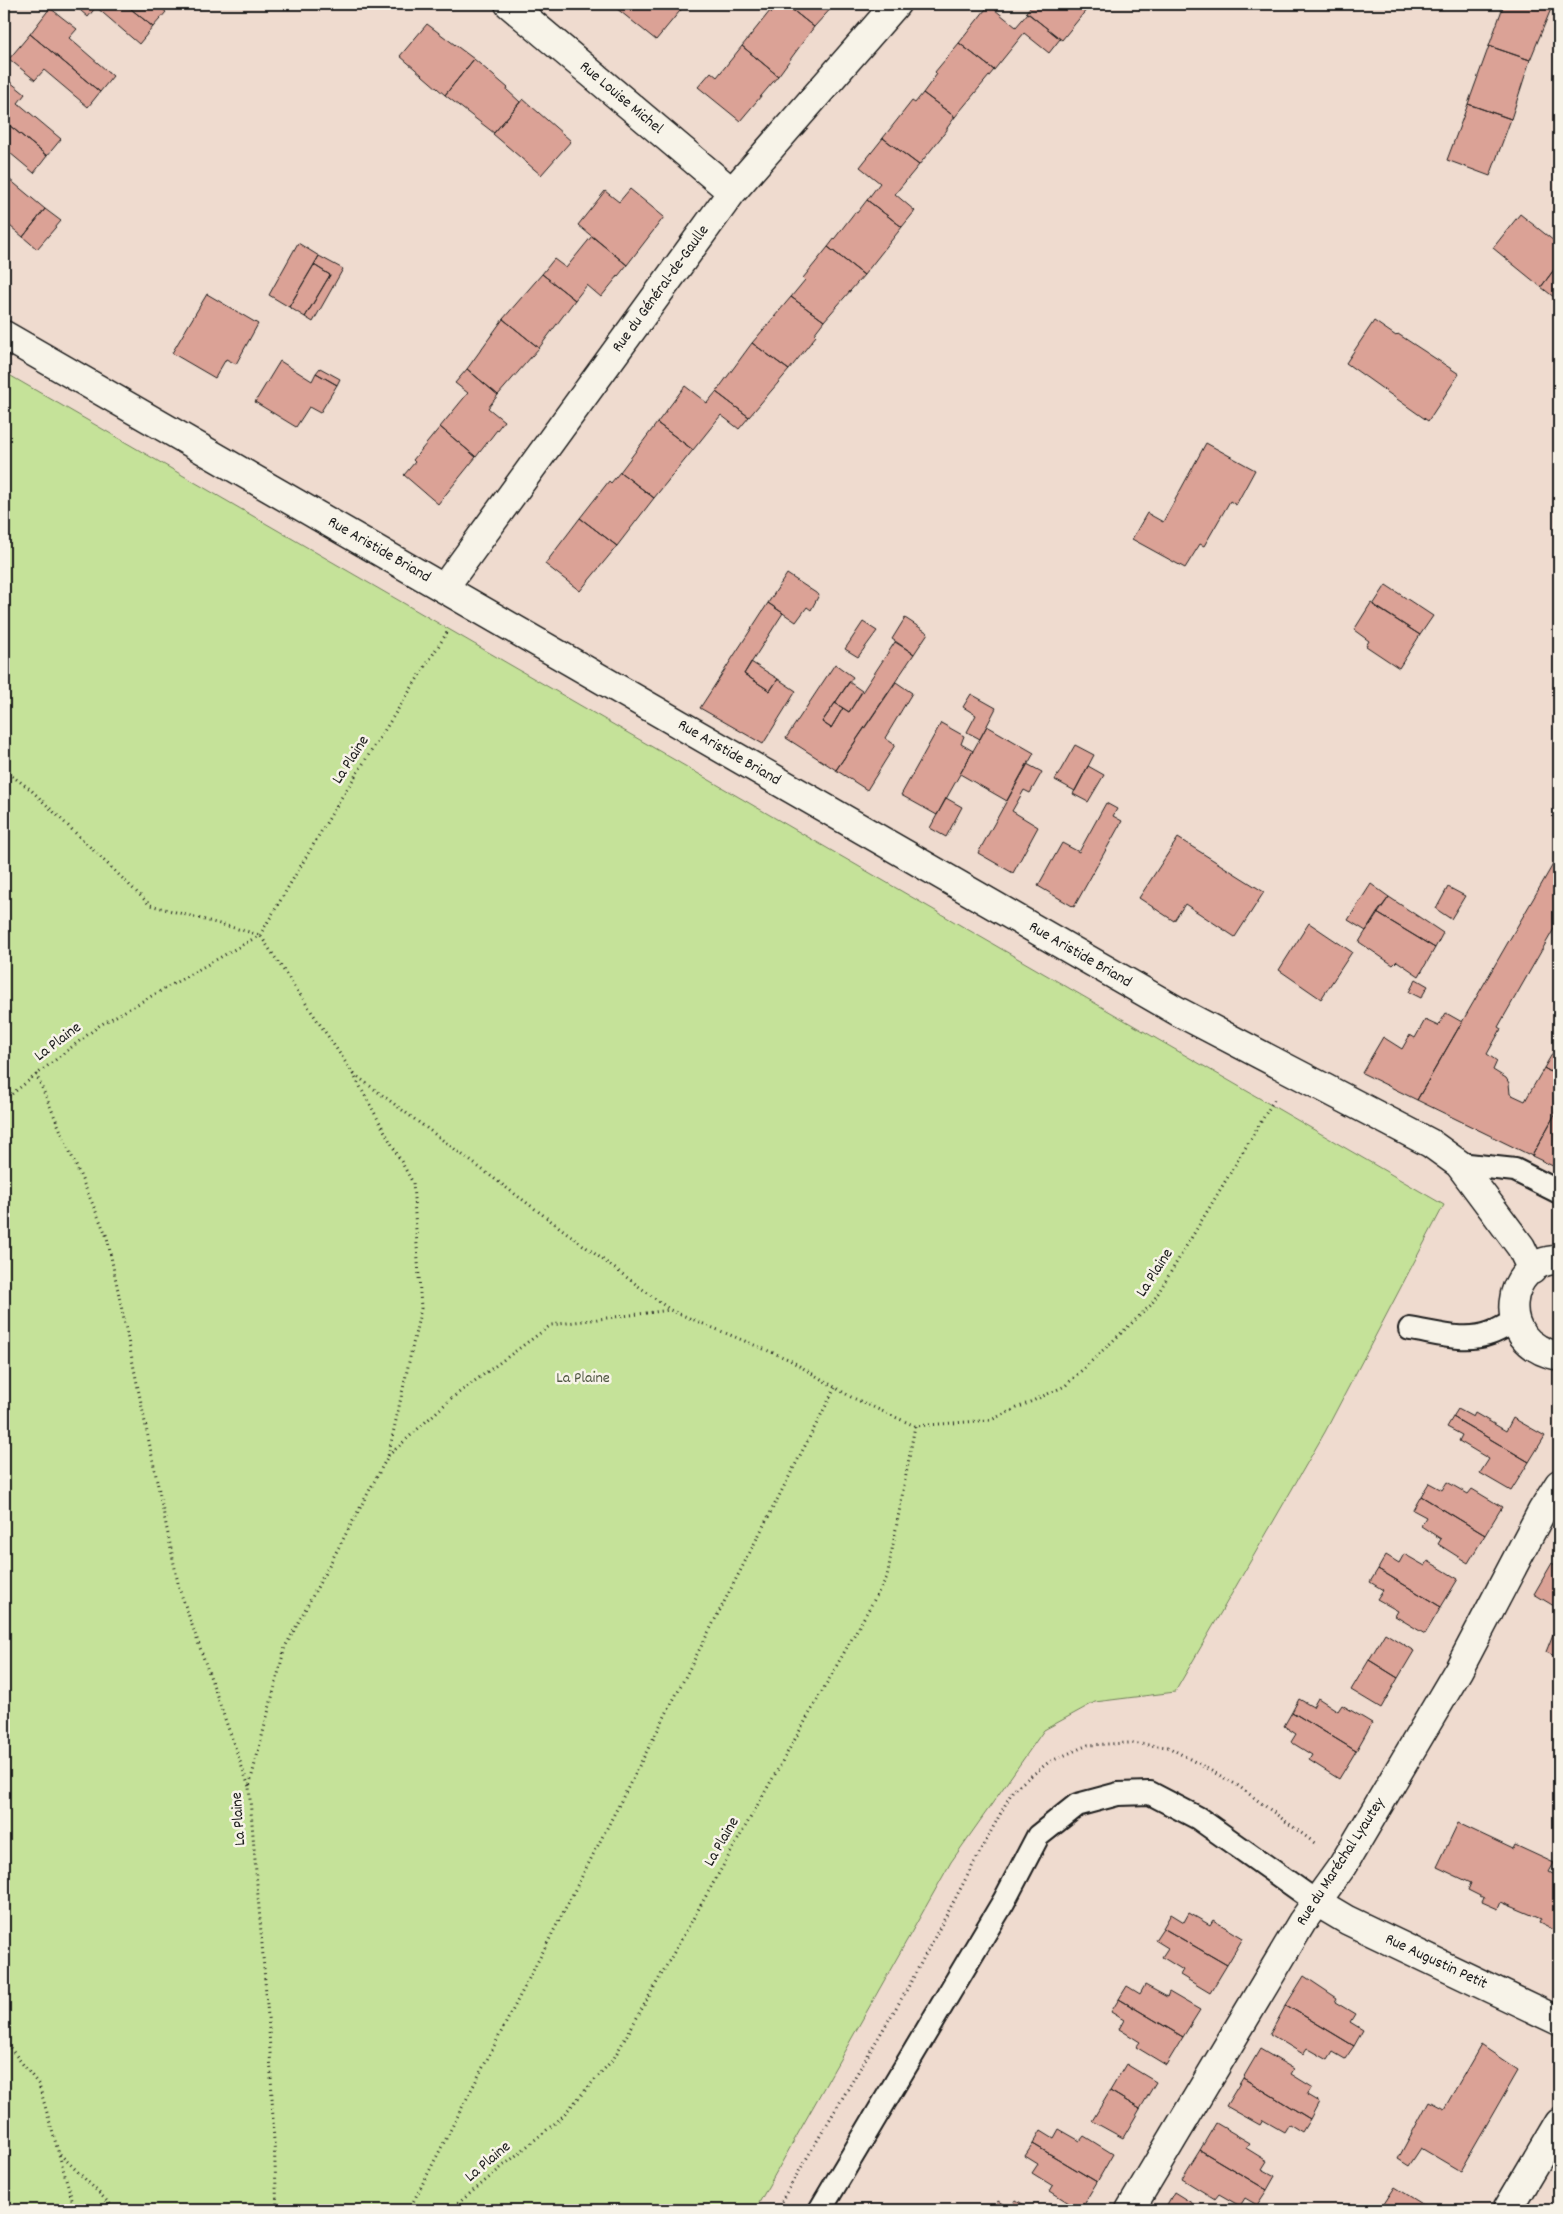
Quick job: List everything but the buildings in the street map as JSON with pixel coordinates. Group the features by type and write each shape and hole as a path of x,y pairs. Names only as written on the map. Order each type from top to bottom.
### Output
{"street":[{"name":"Rue Louise Michel","path":"509,4 732,192"},
{"name":"Rue du Général-de-Gaulle","path":"444,588 732,192 896,4"},
{"name":"Rue Aristide Briand","path":"4,335 1179,1012 1430,1142 1459,1164 1521,1247 1532,1270"},
{"path":"1559,1260 1539,1265 1526,1275 1516,1289 1512,1305 1515,1321 1522,1336 1533,1347 1546,1354 1559,1356"},
{"name":"Rue du Maréchal Lyautey","path":"1130,2210 1315,1901 1342,1865 1459,1669 1542,1511 1559,1484"},
{"name":"Rue Augustin Petit","path":"1315,1901 1347,1920 1559,2021"},
{"path":"1506,2210 1559,2122"}],"lane":[{"path":"1459,1164 1515,1170 1559,1192"},
{"path":"1410,1329 1471,1338 1490,1334 1515,1321"},
{"path":"820,2210 1004,1901 1038,1836 1077,1805 1118,1794 1150,1793 1198,1818 1315,1901"}],"path":[{"name":"La Plaine","path":"4,1100 100,1025 260,935 338,803 468,601"},
{"path":"4,770 30,789 150,905 260,935"},
{"name":"La Plaine","path":"260,935 352,1072 413,1183 421,1308 388,1456 285,1647 249,1787 269,2029 277,2210"},
{"name":"La Plaine","path":"352,1072 670,1310 788,1359 835,1388 915,1426 991,1420 1064,1386 1151,1305 1272,1105 1289,1070"},
{"path":"36,1074 107,1237 179,1588 249,1787"},
{"name":"La Plaine","path":"388,1456 453,1397 551,1325 670,1310"},
{"path":"409,2210 835,1388"},
{"name":"La Plaine","path":"450,2210 560,2119 614,2058 887,1577 915,1426"},
{"path":"776,2210 906,1990 1013,1790 1049,1762 1088,1744 1130,1743 1168,1747 1237,1785 1342,1865"},
{"path":"4,2040 39,2086 75,2210"},
{"path":"59,2154 116,2210"}],"green space":[{"name":"La Plaine","path":"4,372 1444,1205 1325,1432 1175,1692 1095,1702 1044,1730 951,1862 755,2210 4,2210"}]}
